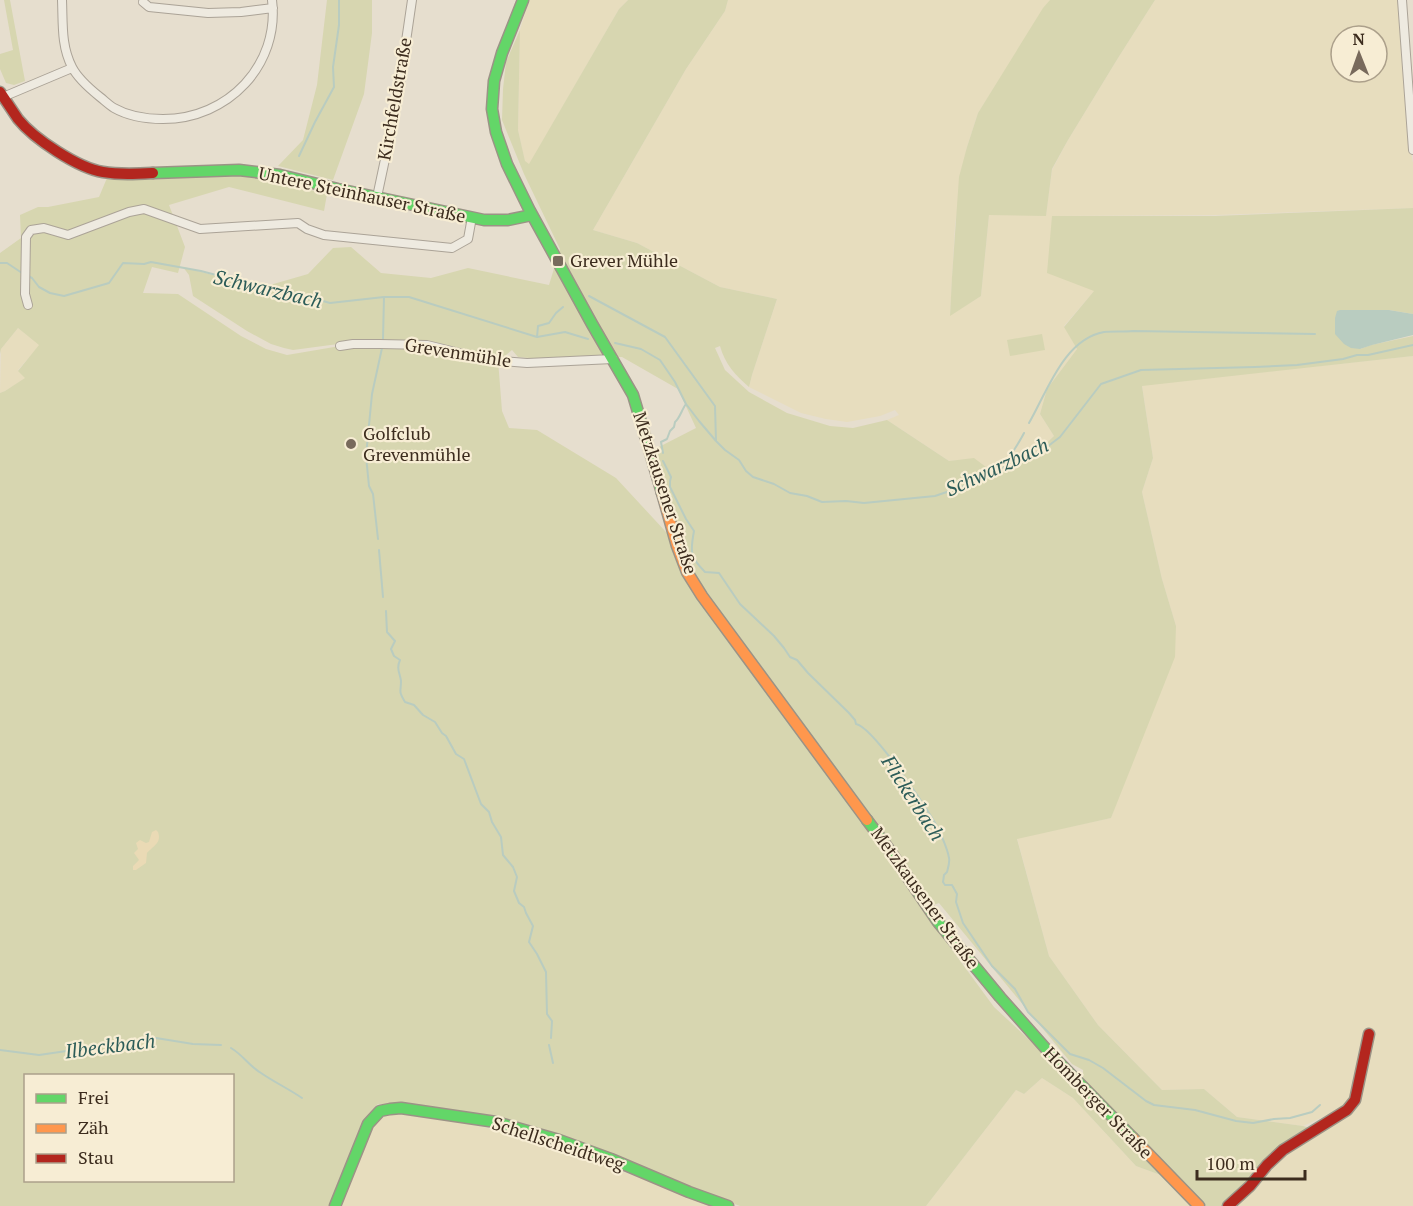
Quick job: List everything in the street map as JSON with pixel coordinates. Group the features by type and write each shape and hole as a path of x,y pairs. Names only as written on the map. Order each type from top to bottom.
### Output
{"main road":[{"name":"Metzkausener Straße","path":"523,0 494,82 492,110 497,138 532,214 592,325 627,382 638,409 677,546 687,573 745,656 888,848 938,922 1000,997"},
{"name":"Untere Steinhauser Straße","path":"1,96 19,120 39,139 77,164 100,172 123,175 238,170 301,179 472,217 508,221 532,214"},
{"name":"Homberger Straße","path":"1000,997 1047,1050 1199,1206"},
{"path":"1228,1206 1283,1150 1347,1110 1354,1100 1370,1034"},
{"name":"Schellscheidtweg","path":"335,1206 368,1124 373,1117 382,1110 408,1108 496,1122 559,1140 728,1206"}],"street":[{"path":"62,0 62,30 65,50 72,68 81,80 116,109 147,119 175,119 209,109 225,101 240,89 256,69 268,47 273,4 241,12 208,13 149,7 143,3"},
{"name":"Kirchfeldstraße","path":"377,197 397,103 412,0"},
{"path":"1402,0 1413,150"},
{"path":"1,96 72,68"},
{"path":"28,305 25,279 26,237 31,230 44,228 68,235 129,212 144,209 200,229 298,223 324,235 452,248 468,239 472,217"},
{"name":"Grevenmühle","path":"340,346 427,345 490,360 527,363 613,359"}],"shaded area":[{"path":"529,0 628,0 619,9 529,165 525,162 518,130 520,30"},
{"path":"728,0 1050,0 978,113 967,147 955,225 950,315 981,296 989,215 1046,215 1052,170 1068,140 1155,0 1399,0 1407,133 1413,163 1413,208 1215,215 1052,216 1095,290 1064,326 1077,349 1047,389 1040,414 1054,436 1032,457 994,473 974,459 949,461 887,420 899,415 895,410 880,416 847,422 826,419 801,413 749,387 777,299 720,287 637,243 593,230 686,69 725,11"},
{"path":"1389,310 1413,314 1413,335 1360,349 1351,348 1335,334 1335,318 1337,311"},
{"path":"18,328 40,345 18,370 26,378 0,393 1,349"},
{"path":"1413,356 1413,1206 1233,1206 1270,1172 1283,1156 1355,1110 1360,1093 1343,1108 1303,1126 1237,1117 1204,1089 1162,1090 1098,1025 1049,956 1017,838 1111,818 1176,626 1162,579 1142,492 1153,458 1142,385"},
{"path":"1042,1078 1073,1098 1136,1166 1166,1177 1192,1206 926,1206 1016,1090 1024,1094"},
{"path":"390,1112 417,1114 522,1135 717,1206 340,1206 349,1180 376,1121"}],"green space":[{"path":"4,0 10,0 25,81 14,85 6,83 0,69 0,54 13,50"},
{"path":"327,0 372,0 372,33 364,94 333,180 278,166 303,140 317,85"},
{"path":"628,0 728,0 725,11 686,69 593,230 637,243 720,287 777,299 749,387 731,369 720,346 715,348 725,370 749,392 787,413 830,426 853,428 887,420 949,461 974,458 994,473 1032,457 1054,436 1040,414 1047,389 1077,349 1064,327 1094,291 1047,273 1052,216 1215,216 1413,208 1413,314 1389,310 1360,349 1413,336 1413,356 1142,386 1153,458 1142,492 1162,579 1176,626 1175,657 1111,818 1017,839 1049,956 1098,1025 1162,1090 1204,1089 1237,1117 1310,1128 1222,1206 1206,1206 1083,1078 1083,1070 1072,1064 939,903 922,909 994,1007 1079,1086 1166,1177 1136,1166 1073,1098 1042,1078 1024,1094 1016,1090 926,1206 740,1206 537,1129 398,1105 378,1104 372,1110 359,1137 331,1206 0,1206 0,393 25,378 18,371 39,345 18,328 1,349 0,354 0,253 21,238 20,215 38,207 99,197 107,178 177,174 243,174 327,194 324,211 229,187 169,205 185,247 178,273 152,267 143,293 178,294 241,336 266,349 287,355 353,342 293,350 271,344 193,296 189,275 183,267 247,284 270,285 308,274 333,248 351,247 381,273 431,278 468,268 549,285 560,249 524,174 502,120 506,62 520,30 518,130 525,161 529,164 619,9","holes":["427,340 501,359 512,350 518,357 564,361 622,357 678,389 696,428 655,449 681,545 616,478 537,430 509,428 502,411 498,360 416,341"]},
{"path":"1050,0 1155,0 1052,169 1046,216 989,215 981,296 950,316 959,177 967,147 978,113"},
{"path":"1042,334 1045,350 1010,356 1007,340"}],"sand":[{"path":"156,830 159,839 147,853 146,863 133,870 133,866 139,860 134,853 138,849 136,843 140,840 149,842 152,832"}],"waterway":[{"path":"299,156 334,87 333,67 339,25 339,0"},
{"name":"Schwarzbach","path":"28,276 39,287 50,293 64,296 109,283 123,263 151,262 201,271 284,293 295,293 306,299 330,303 384,297 409,297 537,337 565,332 588,339"},
{"name":"Schwarzbach","path":"0,263 7,263 22,273"},
{"path":"589,296 665,337 715,406 716,441"},
{"path":"383,339 384,297"},
{"path":"537,337 538,326 549,323 563,307"},
{"path":"1029,423 1050,382 1067,356 1090,337 1104,332 1315,334"},
{"name":"Schwarzbach","path":"615,343 641,349 660,360 699,421 753,477 774,484 790,493 822,502 864,503 935,496 973,483 1043,450 1060,437 1101,384 1141,370 1297,365 1368,355 1413,345"},
{"path":"378,539 366,456 372,394 382,348"},
{"name":"Flickerbach","path":"663,453 661,442 667,439 686,404"},
{"path":"1004,467 1024,433"},
{"name":"Flickerbach","path":"663,461 671,477 670,487 694,531 692,554 696,562 705,572 719,573 740,604 888,754 940,832 949,860 943,882 945,885 952,885 957,894 956,902 963,923 992,966 1015,989 1028,1012 1070,1054 1089,1060 1103,1068 1154,1105 1195,1110 1253,1123 1290,1118 1312,1112 1320,1105"},
{"path":"379,550 383,597"},
{"path":"386,611 387,632 395,641 391,649 394,656 400,660 398,668 401,695 405,702 414,705 423,715 435,722 456,754 464,759 481,804 489,812 501,837 503,855 513,867 517,877 514,891 533,926 529,942 546,972 547,1014 552,1021 551,1038"},
{"name":"Ilbeckbach","path":"0,1050 39,1055 156,1038 193,1044 221,1045"},
{"path":"549,1045 553,1063"},
{"name":"Ilbeckbach","path":"231,1048 257,1070 302,1098"}],"traffic: fast":[{"path":"523,0 502,53 494,81 492,109 496,132 507,164 530,211 633,395 662,493"},
{"path":"153,173 239,170 280,175 484,220 508,220 532,215"},
{"path":"867,820 938,922 1000,997 1047,1050 1133,1138"},
{"path":"335,1206 368,1124 380,1111 401,1108 496,1122 559,1140 728,1206"}],"traffic: slow":[{"path":"662,493 687,572 702,596 867,820"},
{"path":"1133,1138 1199,1206"}],"traffic: jam":[{"path":"0,92 25,127 45,144 69,159 103,172 153,173"},
{"path":"1228,1206 1283,1150 1347,1110 1355,1100 1369,1034"}],"place":[{"name":"Grever Mühle","path":"558,261"},
{"name":"Golfclub Grevenmühle","path":"351,444"}]}
